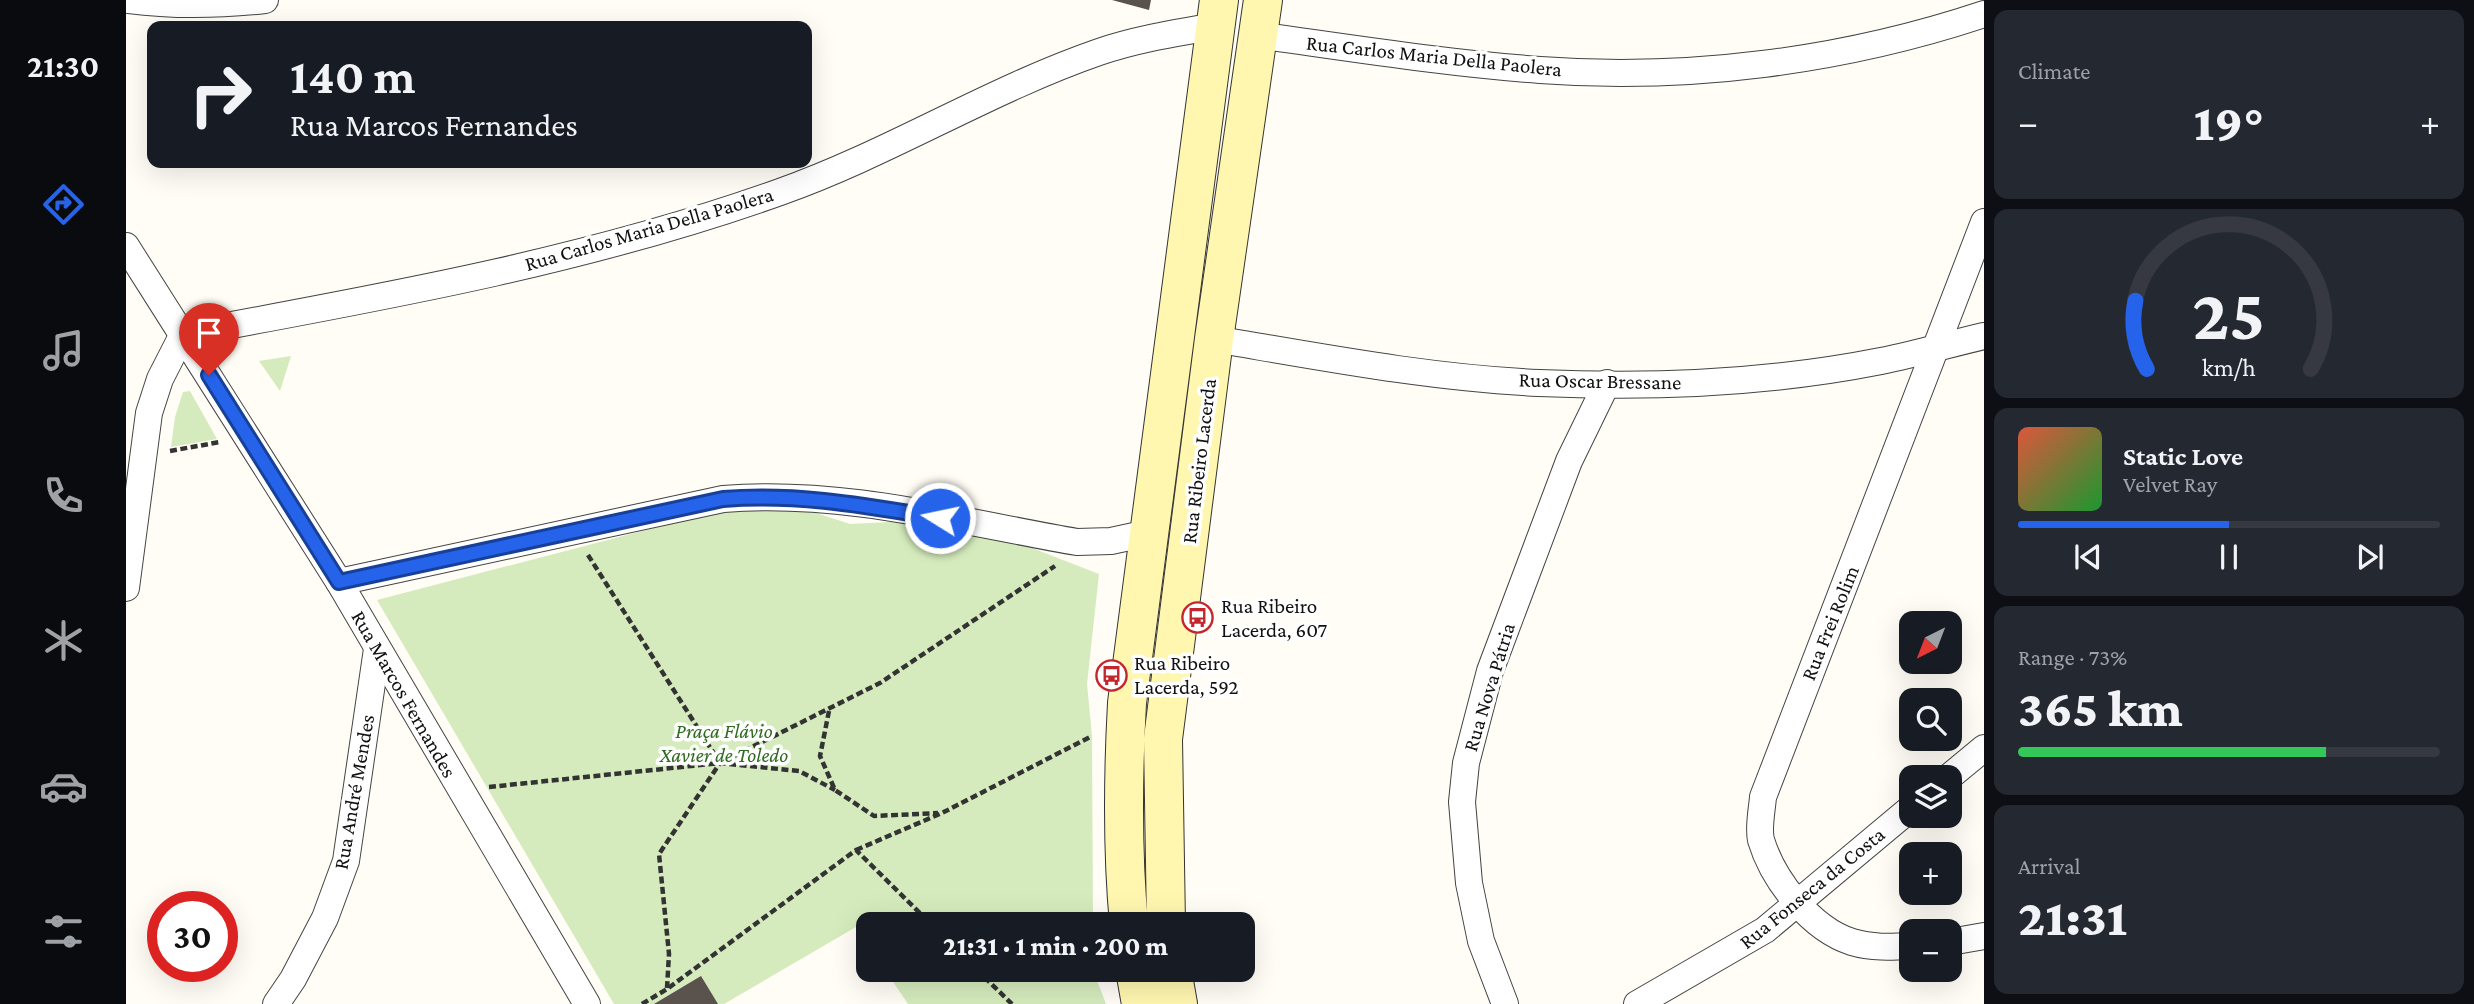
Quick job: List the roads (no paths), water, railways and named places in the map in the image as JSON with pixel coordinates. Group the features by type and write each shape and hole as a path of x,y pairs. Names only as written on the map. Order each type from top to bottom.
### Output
{"street":[{"path":"128,0 168,5 220,5 265,0"},
{"name":"Rua Carlos Maria Della Paolera","path":"183,334 493,274 628,240 720,213 831,174 979,103 1098,52 1151,37 1218,13"},
{"name":"Rua Ribeiro Lacerda","path":"1128,912 1124,873 1123,781 1127,703 1218,13"},
{"name":"Rua Carlos Maria Della Paolera","path":"1260,17 1455,63 1543,71 1621,73 1711,70 1793,60 1926,32 1984,14"},
{"name":"Rua Ribeiro Lacerda","path":"1166,912 1163,739 1214,339 1260,17"},
{"name":"Rua Frei Rolim","path":"1899,946 1874,947 1850,941 1822,925 1798,902 1778,877 1761,838 1763,797 1984,222"},
{"name":"Rua Marcos Fernandes","path":"126,246 339,582 587,1004"},
{"path":"126,588 149,413 160,379 183,334"},
{"name":"Rua Oscar Bressane","path":"1214,339 1426,373 1539,383 1686,383 1803,373 1881,361 1984,336"},
{"name":"Rua Nova Pátria","path":"1505,1004 1481,941 1469,883 1462,802 1466,763 1495,658 1569,461 1607,383"},
{"path":"339,582 723,499 768,496 831,499 1077,542 1111,541 1148,533"},
{"name":"Rua André Mendes","path":"276,1004 293,979 325,918 346,860 377,649"},
{"path":"1962,766 1984,748"},
{"name":"Rua Fonseca da Costa","path":"1637,1004 1734,951 1899,818"},
{"path":"1962,940 1984,936"},
{"path":"1153,982 1173,996"}],"place":[{"name":"Rua Ribeiro Lacerda, 607","path":"1198,618"},
{"name":"Rua Ribeiro Lacerda, 592","path":"1111,675"}],"park label":[{"name":"Praça Flávio Xavier de Toledo","path":"724,743"}]}
